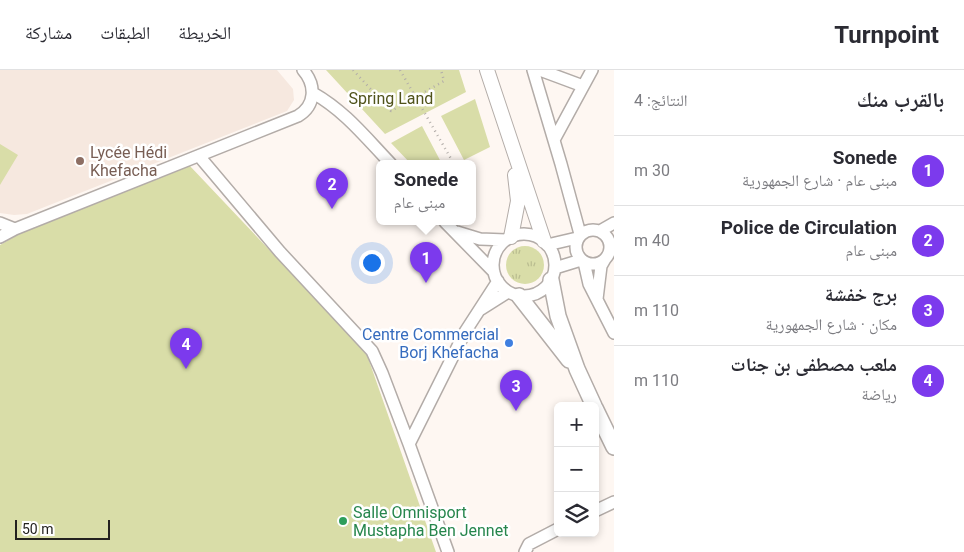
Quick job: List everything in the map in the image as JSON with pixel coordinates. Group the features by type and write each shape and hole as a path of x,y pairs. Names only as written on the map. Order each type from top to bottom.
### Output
{"main road":[{"path":"553,274 558,316 576,369 592,402"},
{"path":"514,294 576,369"},
{"path":"599,415 614,447"}],"street":[{"path":"0,237 15,229 298,116 308,107 313,93 310,81 303,70"},
{"path":"477,312 514,294 529,296 538,293 546,288 553,274 552,252 546,243 487,70"},
{"path":"533,70 570,194 587,233"},
{"path":"540,70 583,86"},
{"path":"554,140 592,70"},
{"path":"313,93 331,103 346,116 387,160"},
{"path":"409,444 465,332 496,276 493,262 496,253 508,239 518,201 511,144"},
{"path":"199,156 280,252 372,351 409,444 448,552"},
{"path":"0,223 15,229"},
{"path":"454,231 494,241 528,235 546,243 587,233 614,223"},
{"path":"448,225 514,294"},
{"path":"587,233 608,238 610,252 601,266 597,299"},
{"path":"587,233 576,251 582,261 589,284 614,333"},
{"path":"553,274 582,261 595,264 610,252"},
{"path":"599,509 614,502"},
{"path":"525,552 529,544 554,532"}],"path":[{"path":"353,70 391,111 444,81 441,70"},
{"path":"400,70 452,160"}],"shaded area":[{"name":"Lycée Hédi Khefacha","path":"0,70 277,70 293,89 294,100 287,111 27,214 14,215 0,213"}],"green space":[{"name":"Spring Land","path":"326,70 459,70 466,92 385,134"},
{"path":"475,99 490,147 464,160 441,116"},
{"path":"422,126 440,160 407,160 391,143"},
{"path":"0,144 18,155 0,185"},
{"path":"189,165 366,352 436,552 0,552 0,245 14,237 13,233"},
{"path":"525,246 539,251 544,265 539,279 525,284 511,279 506,265 511,251"}],"place":[{"name":"Lycée Hédi Khefacha","path":"80,161"},
{"name":"Police de Circulation","path":"332,209"},
{"name":"Sonede","path":"426,283"},
{"name":"Centre Commercial Borj Khefacha","path":"509,343"},
{"name":"ملعب مصطفى بن جنات","path":"186,369"},
{"name":"برج خفشة","path":"516,411"},
{"name":"Salle Omnisport Mustapha Ben Jennet","path":"343,521"}]}
